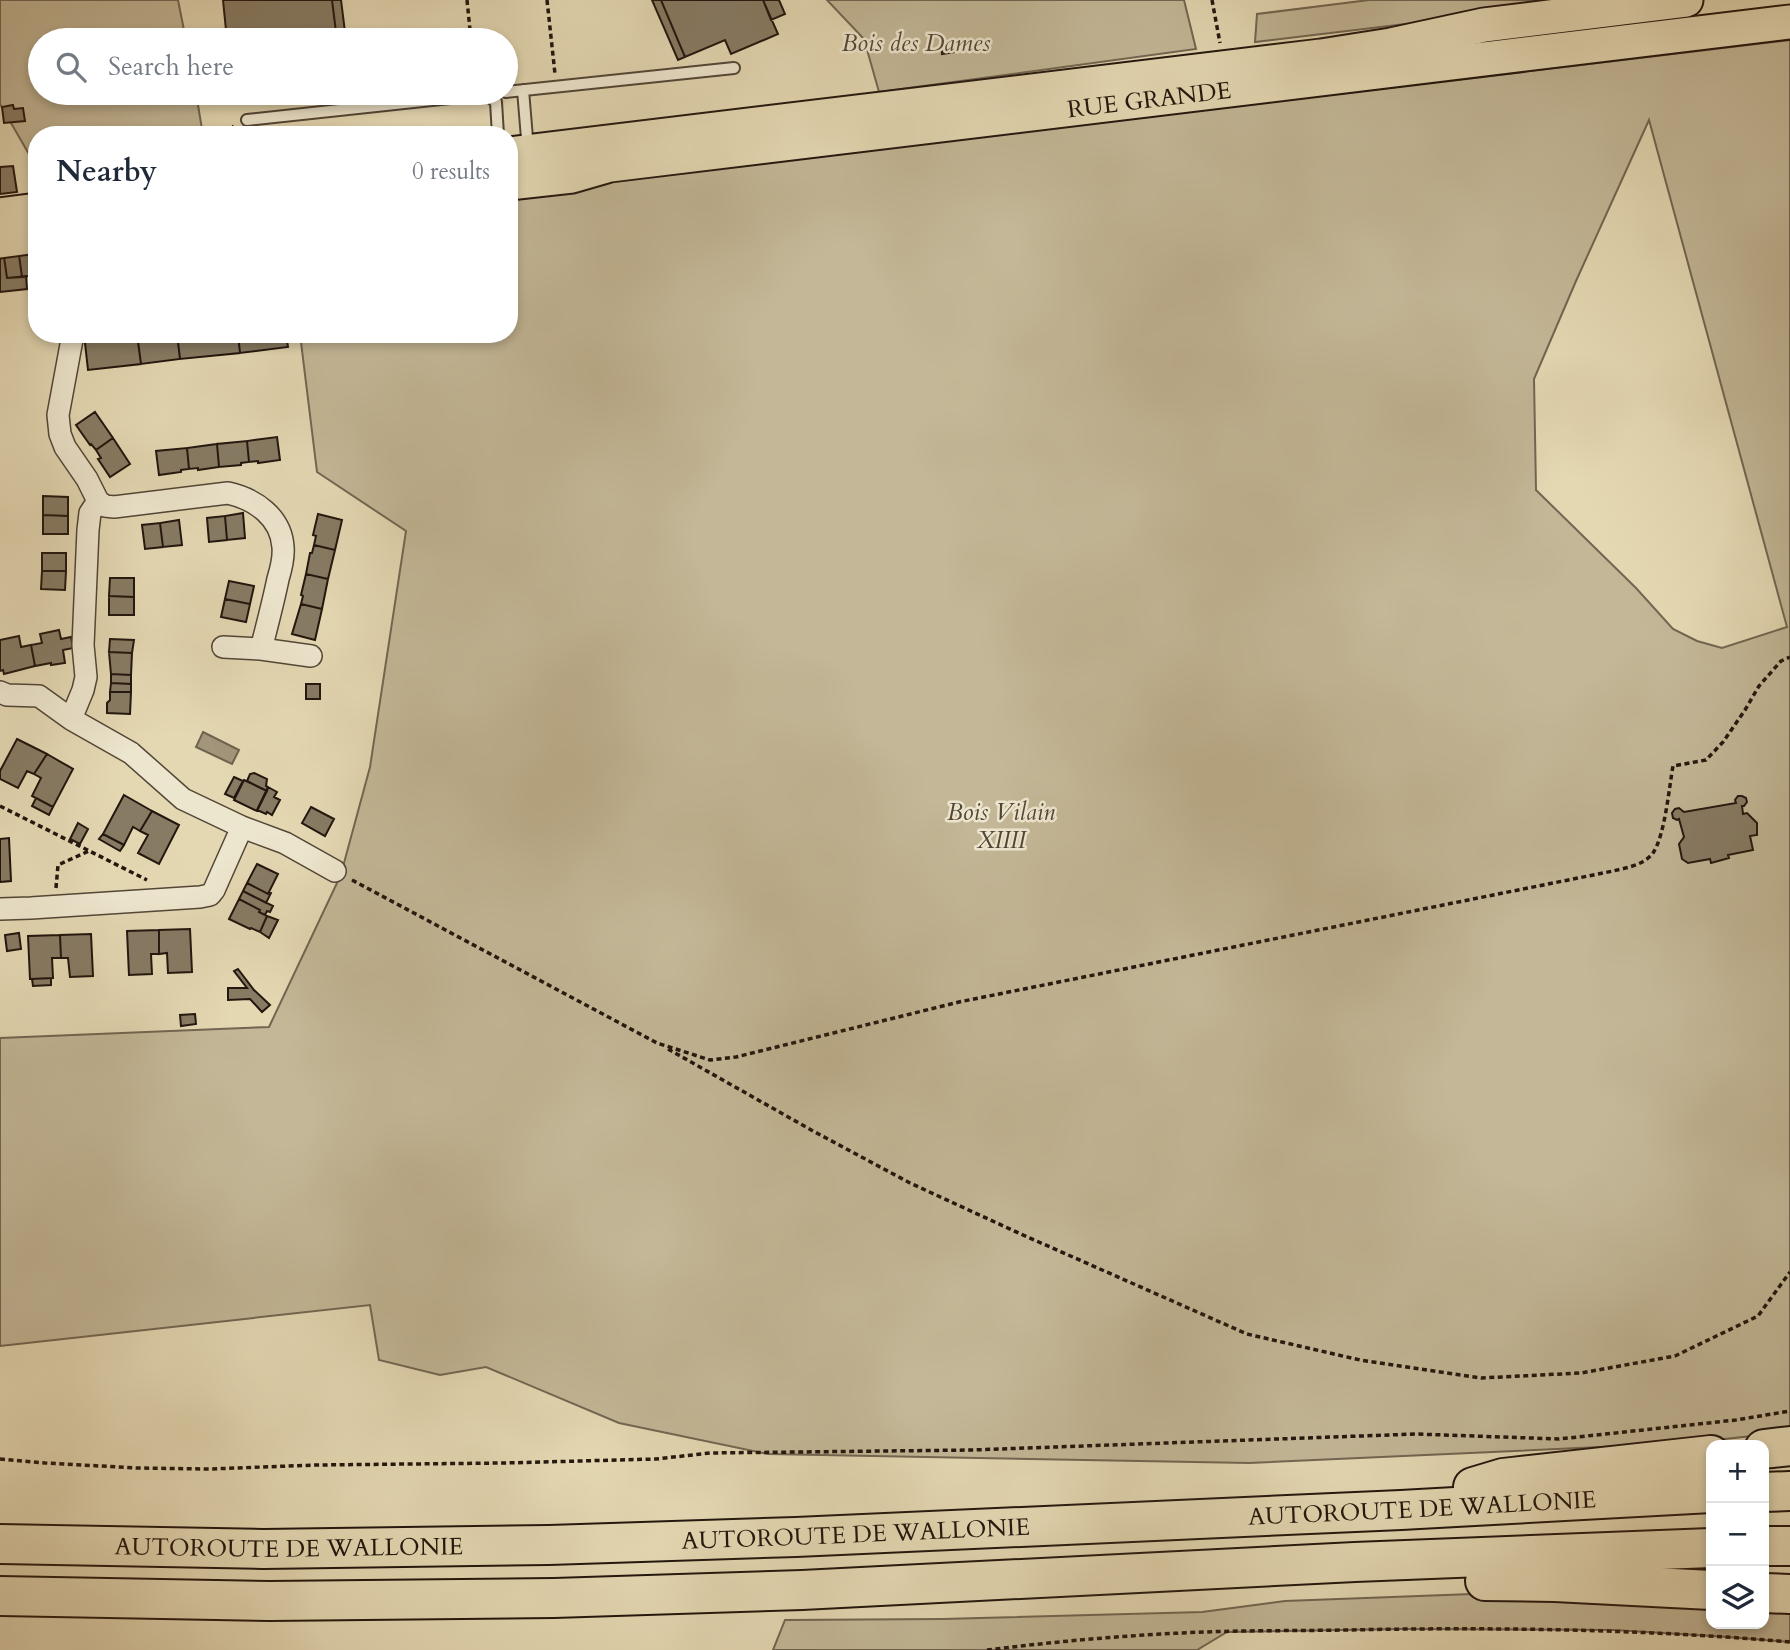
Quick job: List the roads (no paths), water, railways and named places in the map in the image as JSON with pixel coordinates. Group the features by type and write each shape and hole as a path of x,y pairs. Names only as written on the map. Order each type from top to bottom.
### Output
{"highway":[{"path":"1769,1448 1790,1446"},
{"path":"1401,1510 1503,1478 1706,1456"},
{"path":"1769,1492 1790,1492"},
{"name":"AUTOROUTE DE WALLONIE","path":"0,1544 263,1549 549,1545 1401,1510 1706,1493"},
{"path":"1769,1546 1790,1546"},
{"name":"AUTOROUTE DE WALLONIE","path":"0,1596 269,1601 554,1598 802,1590 1355,1562 1706,1548"},
{"path":"1355,1562 1452,1581 1555,1582 1706,1590"},
{"path":"1769,1593 1790,1594"}],"main road":[{"name":"RUE GRANDE","path":"518,166 1223,67 1321,56 1391,45 1484,25 1686,0"},
{"name":"RUE GRANDE","path":"518,167 572,176 610,165 1790,22"},
{"path":"0,215 28,211"},
{"path":"0,241 28,237"}],"street":[{"path":"72,343 58,415 60,434 98,501 105,506 114,507 228,493 244,496 260,506 273,519 283,546 282,564 261,649"},
{"path":"71,719 86,677 83,645 88,530 90,513 98,501"},
{"path":"223,647 311,656"},
{"path":"0,692 7,695 39,696 71,719 131,753 183,799 242,827 285,843 335,871"},
{"path":"0,909 210,895 215,890 242,827"}],"lane":[{"path":"518,91 734,68"},
{"path":"518,138 523,90"},
{"path":"247,120 383,105"},
{"path":"496,105 498,126"}],"park label":[{"name":"Bois des Dames","path":"916,43"},
{"name":"Bois Vilain XIIII","path":"1001,826"}]}
